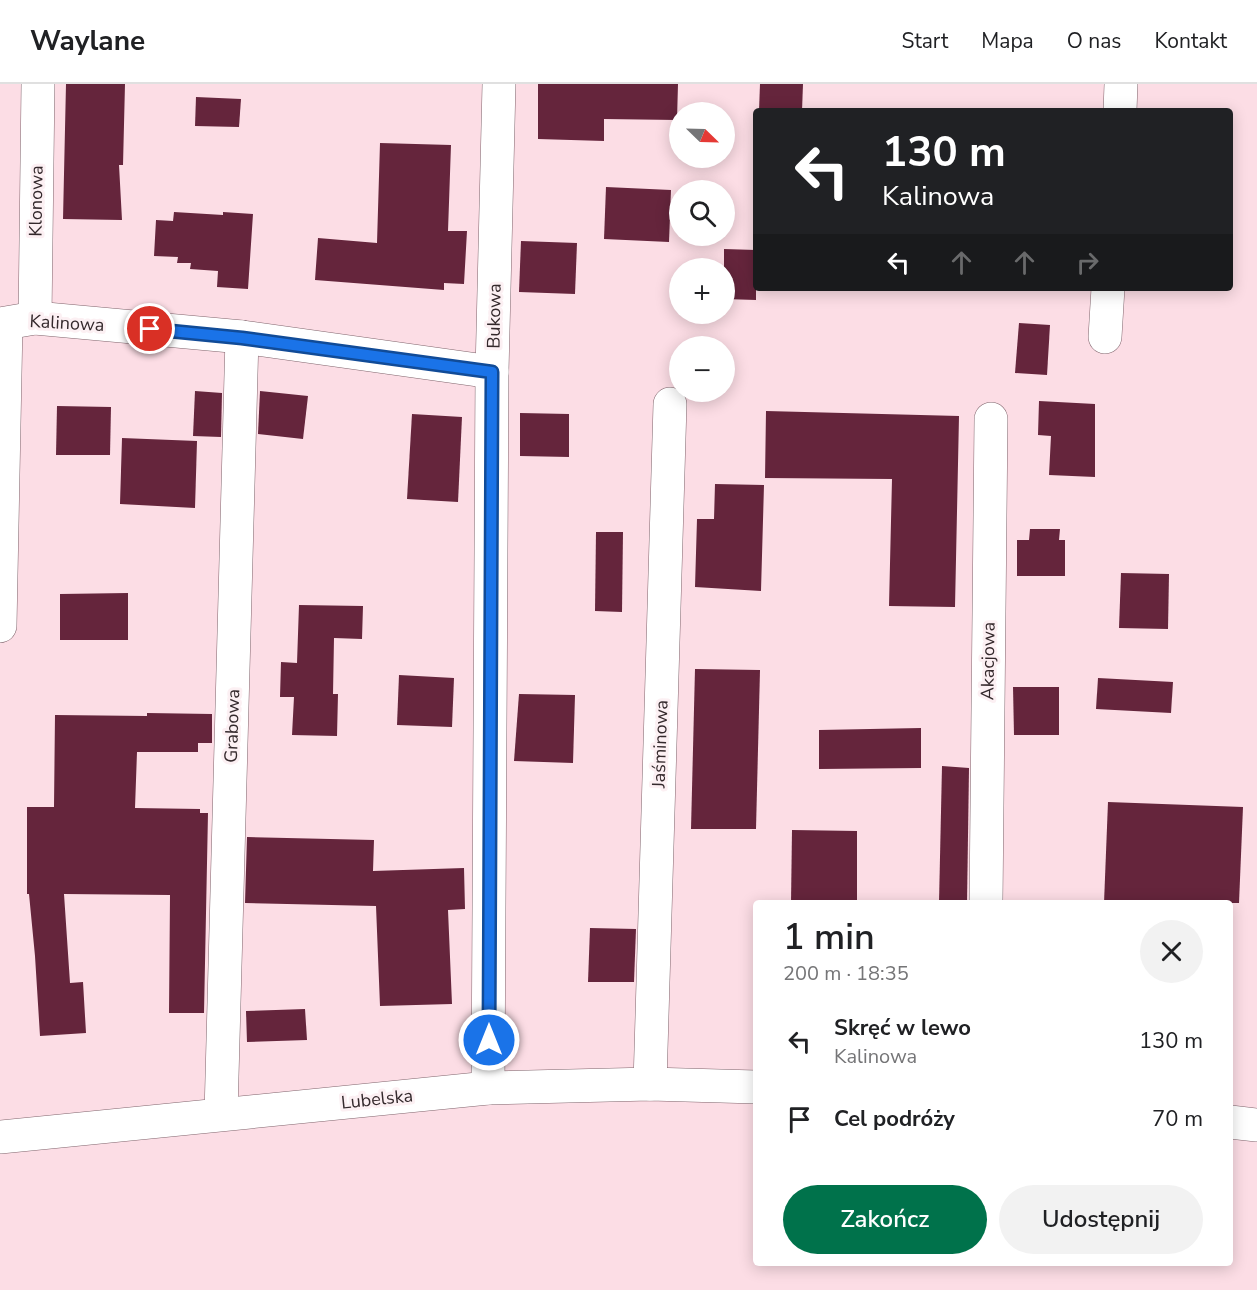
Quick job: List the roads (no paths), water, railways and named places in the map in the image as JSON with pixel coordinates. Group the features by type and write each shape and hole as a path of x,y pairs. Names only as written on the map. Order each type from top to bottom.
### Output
{"street":[{"name":"Klonowa","path":"0,626 14,322 38,84"},
{"name":"Bukowa","path":"488,1088 492,372 500,84"},
{"path":"1120,108 1122,84"},
{"path":"1105,337 1108,291"},
{"name":"Kalinowa","path":"14,322 242,338 492,372"},
{"name":"Grabowa","path":"221,1114 242,338"},
{"name":"Jaśminowa","path":"650,1084 670,404"},
{"name":"Akacjowa","path":"986,900 991,419"},
{"name":"Lubelska","path":"0,1137 488,1088 650,1084 753,1087"},
{"path":"1233,1122 1257,1125"}]}
